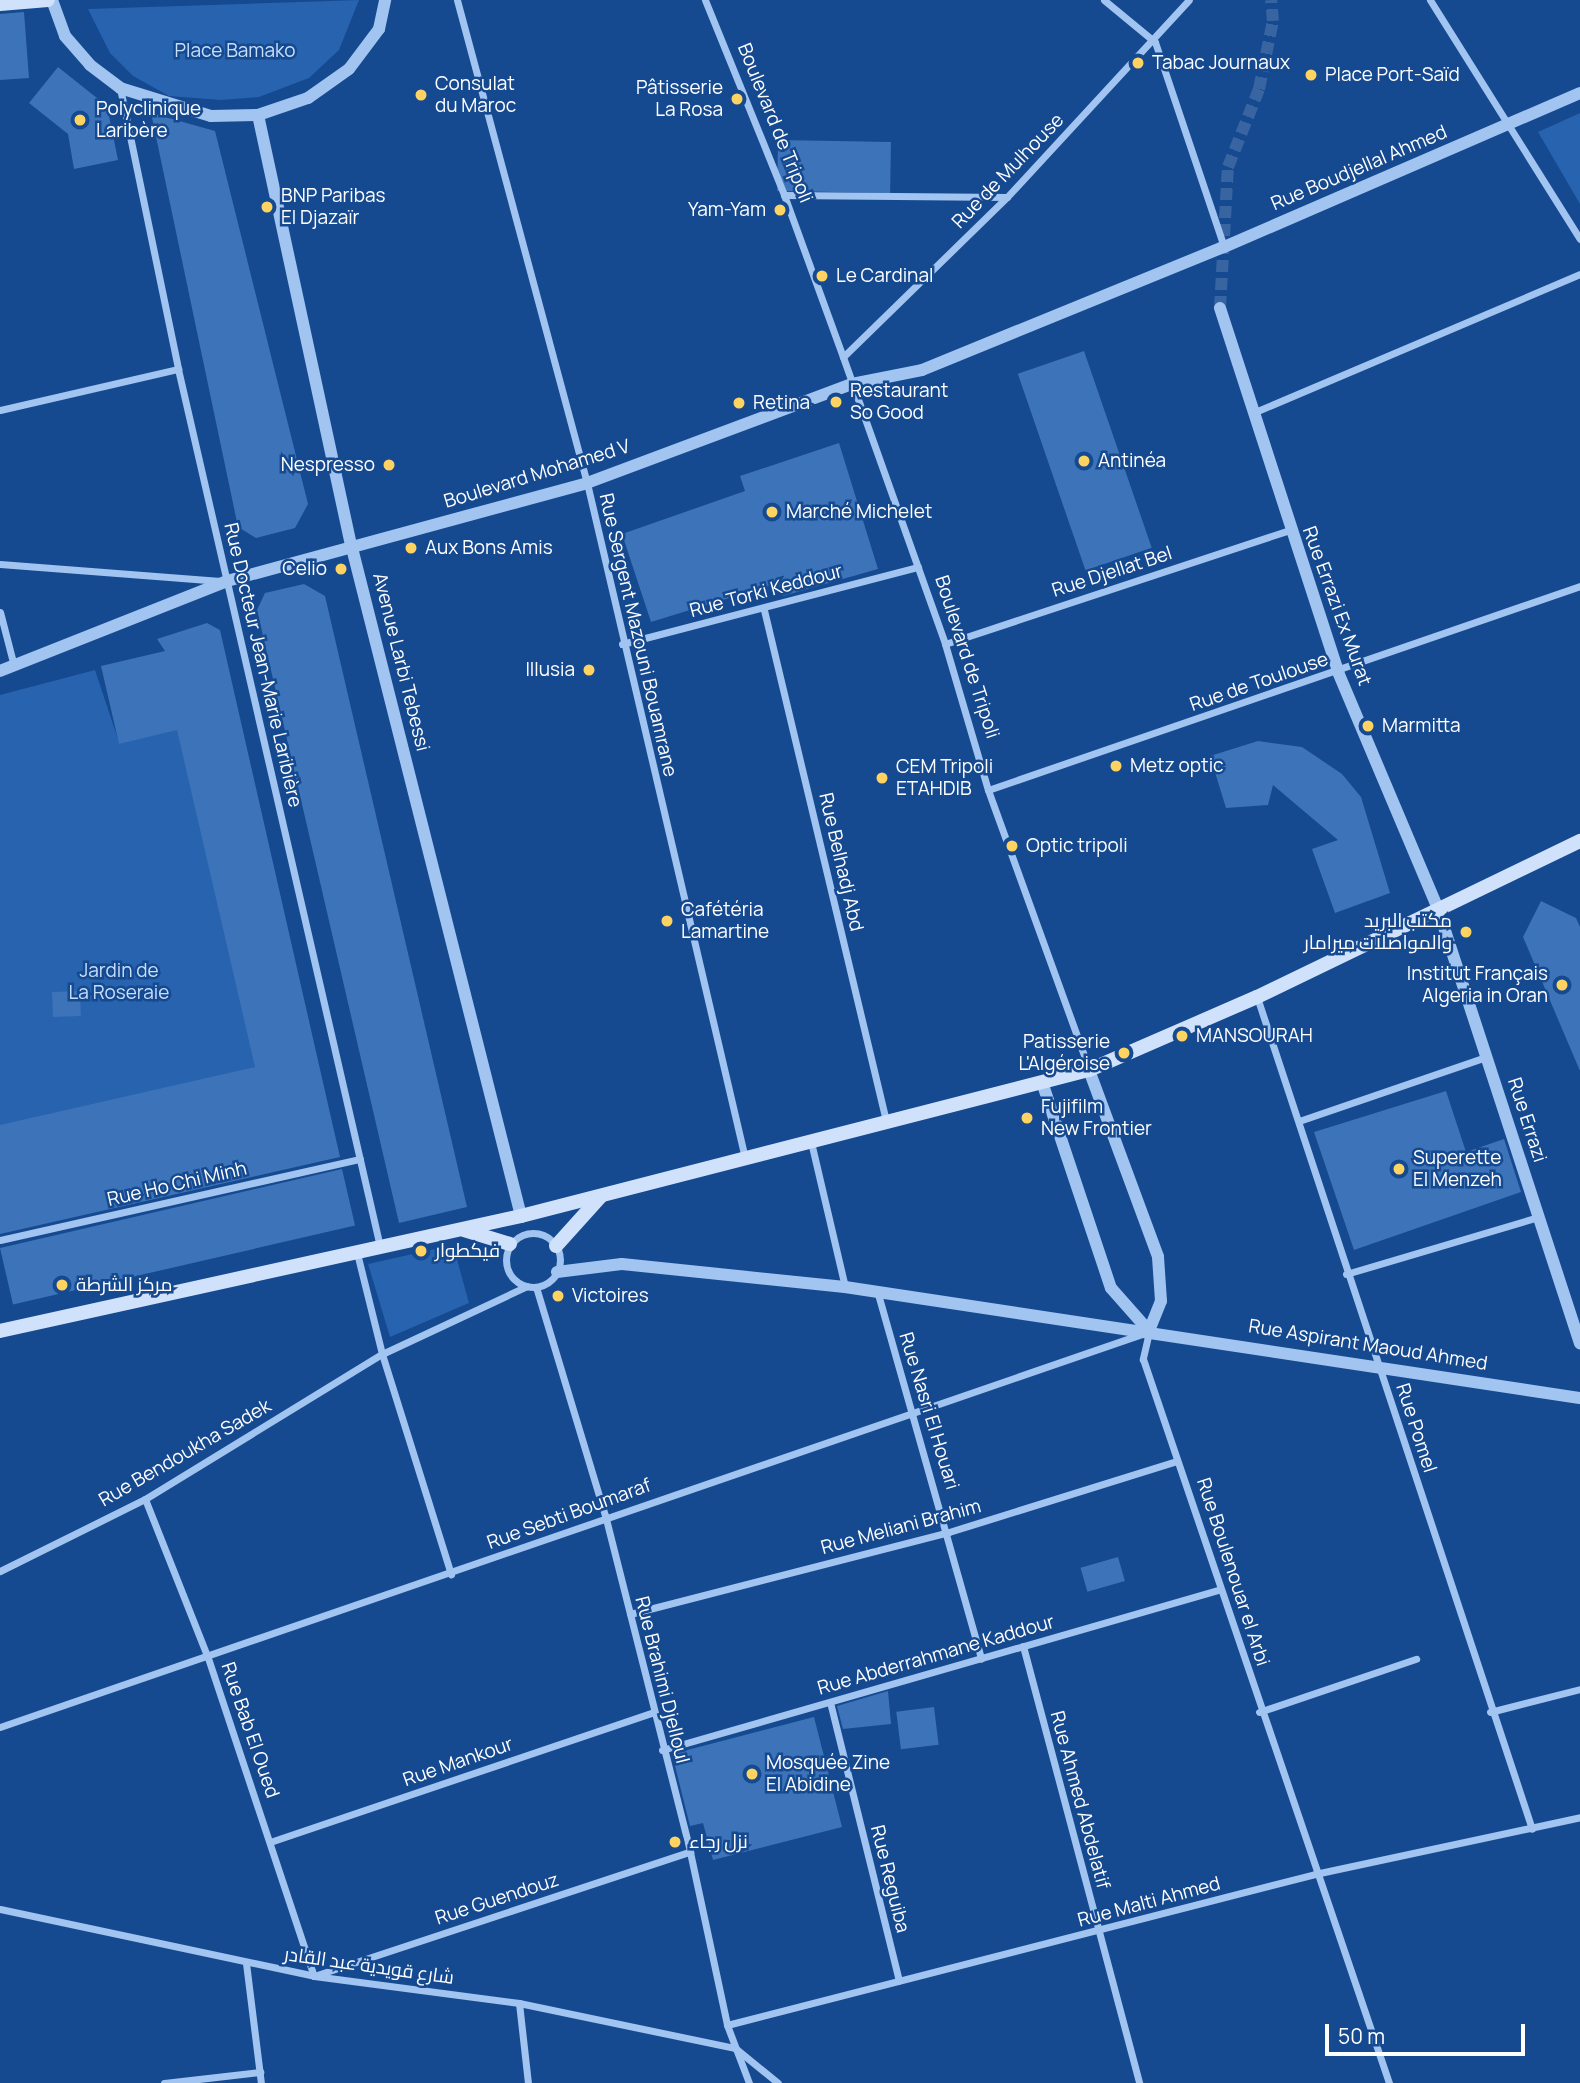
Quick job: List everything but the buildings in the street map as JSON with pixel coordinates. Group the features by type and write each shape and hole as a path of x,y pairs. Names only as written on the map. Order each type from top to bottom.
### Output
{"main road":[{"path":"0,4 50,0"},
{"path":"0,1331 463,1230 1089,1070 1257,997 1580,841"},
{"path":"556,1247 601,1196"},
{"path":"463,1230 510,1244"}],"street":[{"path":"50,0 65,37 90,65 120,88 211,116 258,115 308,98 349,69 379,29 385,0"},
{"name":"Rue Sergent Mazouni Bouamrane","path":"457,0 587,483 622,644 745,1159"},
{"name":"Boulevard de Tripoli","path":"705,0 784,195 843,357 945,644 988,790 1158,1257 1161,1301 1149,1331"},
{"path":"1104,0 1155,42 1224,247"},
{"name":"Rue de Mulhouse","path":"843,357 1007,197 1155,42 1189,0"},
{"path":"1430,0 1580,239"},
{"name":"Rue Docteur Jean-Marie Laribière","path":"120,88 178,369 380,1248"},
{"name":"Rue Boudjellal Ahmed","path":"852,384 922,370 1224,247 1580,93"},
{"name":"Avenue Larbi Tebessi","path":"258,115 352,548 521,1216"},
{"path":"784,195 1007,197"},
{"path":"1255,412 1580,274"},
{"name":"Rue Errazi Ex Murat","path":"1220,308 1255,412 1289,530 1338,672 1438,909"},
{"path":"0,410 178,369"},
{"name":"Boulevard Mohamed V","path":"0,671 227,581 587,483 852,384"},
{"name":"Rue Djellat Bel","path":"945,644 1289,530"},
{"path":"0,564 227,581"},
{"name":"Rue Torki Keddour","path":"622,644 764,610 918,567"},
{"name":"Rue de Toulouse","path":"988,790 1338,672 1580,586"},
{"name":"Rue Belhadj Abd","path":"764,610 886,1122"},
{"path":"0,612 14,666"},
{"name":"Rue Errazi","path":"1438,909 1580,1343"},
{"name":"Rue Pomel","path":"1257,997 1490,1712 1532,1829"},
{"path":"1298,1121 1486,1057"},
{"path":"1042,1082 1111,1288 1149,1331"},
{"path":"811,1142 845,1287"},
{"name":"Rue Ho Chi Minh","path":"0,1240 360,1158"},
{"path":"1346,1274 1539,1217"},
{"path":"534,1233 556,1247 557,1272 536,1287 527,1286 507,1269 510,1244 534,1233"},
{"path":"357,1253 382,1354 452,1574"},
{"name":"Rue Aspirant Maoud Ahmed","path":"557,1272 622,1264 845,1287 1580,1398"},
{"name":"Rue Bendoukha Sadek","path":"0,1571 145,1499 382,1354 527,1286"},
{"name":"Rue Brahimi Djelloul","path":"536,1287 605,1515 662,1750 690,1852 727,2025 749,2083"},
{"name":"Rue Nasri El Houari","path":"878,1294 949,1532 981,1659"},
{"name":"Rue Sebti Boumaraf","path":"0,1727 452,1574 605,1515 1149,1331"},
{"name":"Rue Boulenouar el Arbi","path":"1149,1331 1143,1359 1259,1712 1389,2083"},
{"name":"Rue Meliani Brahim","path":"630,1614 949,1532 1177,1461"},
{"name":"Rue Bab El Oued","path":"145,1499 208,1658 273,1841 314,1976"},
{"name":"Rue Abderrahmane Kaddour","path":"662,1750 1218,1590"},
{"name":"Rue Ahmed Abdelatif","path":"1023,1647 1139,2083"},
{"path":"1259,1712 1416,1659"},
{"path":"1490,1712 1580,1689"},
{"name":"Rue Reguiba","path":"830,1702 899,1981"},
{"name":"Rue Mankour","path":"273,1841 654,1712"},
{"name":"Rue Malti Ahmed","path":"727,2025 1099,1932 1315,1874 1580,1817"},
{"name":"Rue Guendouz","path":"314,1976 690,1852"},
{"name":"شارع قويدية عبد القادر","path":"0,1909 314,1976 519,2003 735,2048"},
{"path":"246,1963 261,2083"},
{"path":"519,2003 528,2083"},
{"path":"735,2048 778,2083"},
{"path":"164,2083 260,2072"}],"green space":[{"name":"Place Bamako","path":"359,0 339,50 309,78 259,97 221,100 169,96 133,76 110,53 88,9"},
{"path":"1580,113 1580,204 1538,132"},
{"name":"Jardin de La Roseraie","path":"95,670 119,742 182,723 262,1072 0,1130 0,695"},
{"path":"453,1245 469,1303 390,1337 368,1264"}],"tunnel":[{"path":"1220,308 1228,167 1259,89 1273,21 1271,0"}],"place":[{"name":"Tabac Journaux","path":"1138,63"},
{"name":"Place Port-Saïd","path":"1311,75"},
{"name":"Consulat du Maroc","path":"421,95"},
{"name":"Pâtisserie La Rosa","path":"737,99"},
{"name":"Polyclinique Laribère","path":"80,120"},
{"name":"BNP Paribas El Djazaïr","path":"267,207"},
{"name":"Yam-Yam","path":"780,210"},
{"name":"Le Cardinal","path":"822,276"},
{"name":"Restaurant So Good","path":"836,402"},
{"name":"Retina","path":"739,403"},
{"name":"Antinéa","path":"1084,461"},
{"name":"Nespresso","path":"389,465"},
{"name":"Marché Michelet","path":"772,512"},
{"name":"Aux Bons Amis","path":"411,548"},
{"name":"Celio","path":"341,569"},
{"name":"Illusia","path":"589,670"},
{"name":"Marmitta","path":"1368,726"},
{"name":"Metz optic","path":"1116,766"},
{"name":"CEM Tripoli ETAHDIB","path":"882,778"},
{"name":"Optic tripoli","path":"1012,846"},
{"name":"Cafétéria Lamartine","path":"667,921"},
{"name":"مكتب البريد والمواصلات ميرامار","path":"1466,932"},
{"name":"Institut Français Algeria in Oran","path":"1562,985"},
{"name":"MANSOURAH","path":"1182,1036"},
{"name":"Patisserie L'Algéroise","path":"1124,1053"},
{"name":"Fujifilm New Frontier","path":"1027,1118"},
{"name":"Superette El Menzeh","path":"1399,1169"},
{"name":"فيكطوار","path":"421,1251"},
{"name":"مركز الشرطة","path":"62,1285"},
{"name":"Victoires","path":"558,1296"},
{"name":"Mosquée Zine El Abidine","path":"752,1774"},
{"name":"نزل رجاء","path":"675,1842"}]}
